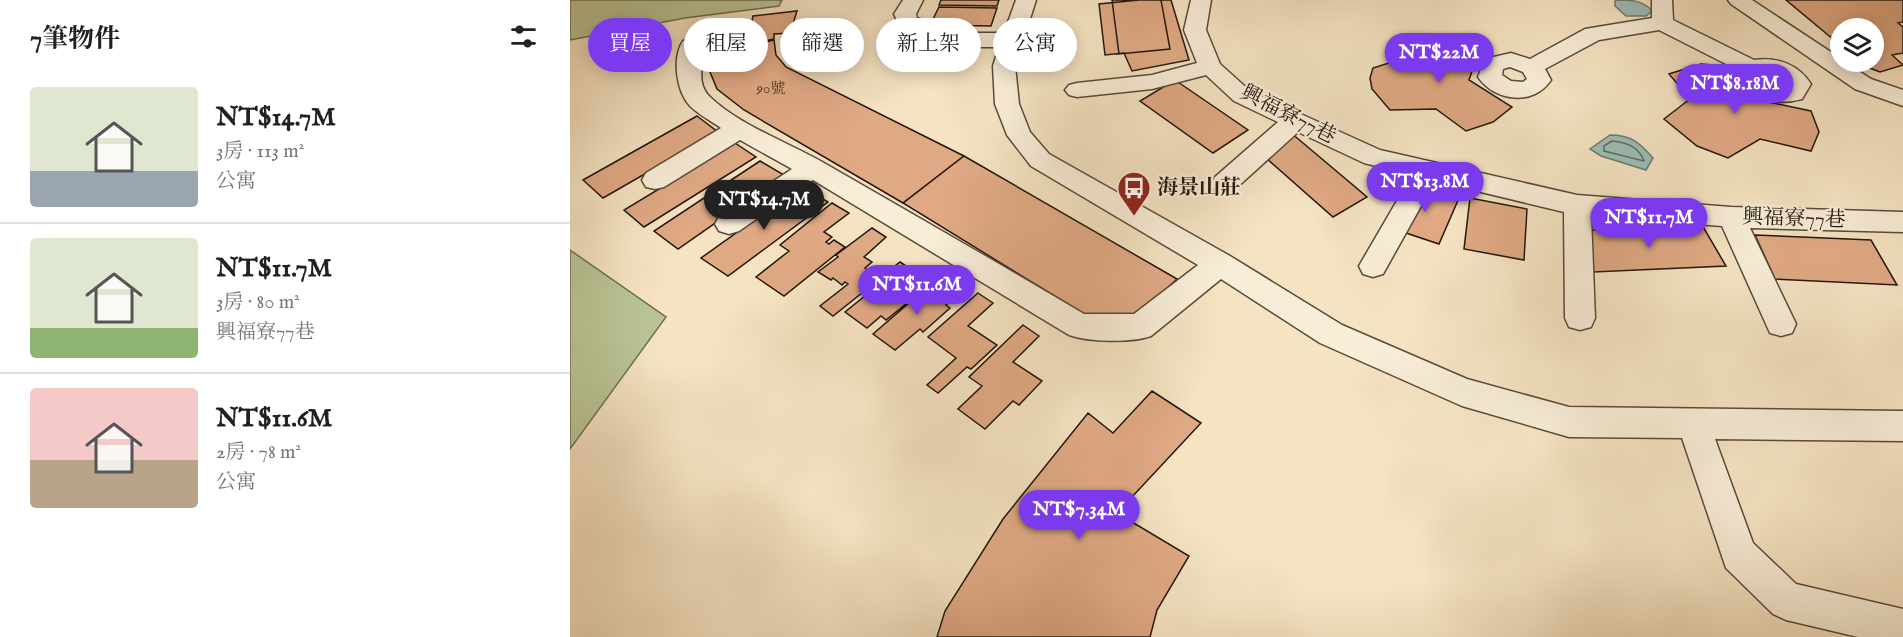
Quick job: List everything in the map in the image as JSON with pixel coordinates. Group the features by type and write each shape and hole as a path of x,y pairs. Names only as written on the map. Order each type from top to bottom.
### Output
{"street":[{"path":"913,0 905,14 908,22 952,40 993,40"},
{"path":"1020,18 1026,0"},
{"name":"興福寮77巷","path":"1201,0 1195,30 1210,67 1242,96 1372,157 1577,205 1731,217 1903,223"},
{"path":"1662,0 1665,14 1662,23"},
{"path":"1669,0 1681,0"},
{"path":"1738,0 1863,84 1903,98"},
{"path":"1532,67 1593,33 1662,23 1751,67"},
{"path":"1077,90 1152,82 1210,67"},
{"path":"688,72 698,100 739,129 812,168 1080,326 1140,327 1220,264"},
{"path":"1004,72 1007,104 1019,135 1040,160 1220,264 1331,334 1462,392 1569,422 1903,426"},
{"path":"1224,184 1295,121"},
{"path":"655,180 739,129"},
{"path":"729,224 812,168"},
{"path":"1373,266 1427,171"},
{"path":"1577,205 1580,318"},
{"path":"1731,217 1781,324"},
{"path":"1693,423 1740,555 1786,601 1903,628"}],"green space":[{"path":"570,0 782,0 779,6 672,20 672,18 588,18 588,37 570,40"},
{"path":"570,250 666,317 570,449"}],"water":[{"path":"1615,0 1641,3 1652,11 1646,16 1626,16 1615,6"},
{"path":"1610,135 1629,138 1644,148 1653,158 1646,170 1601,156 1590,149"}],"building":[{"path":"941,0 999,0 997,6 939,5"},
{"path":"1112,0 1161,0 1170,49 1119,54"},
{"path":"1171,0 1189,60 1132,71 1124,53 1105,55 1099,4"},
{"path":"1786,0 1903,0 1903,22 1898,23 1903,27 1903,53 1892,55 1903,65 1884,71 1884,18 1830,18 1830,37"},
{"path":"939,7 997,8 991,26 981,26 981,18 934,18"},
{"path":"797,11 795,18 780,18 780,34 774,34 774,39 768,40 768,18 753,18 753,16"},
{"path":"1421,39 1461,42 1480,48 1469,80 1512,107 1493,122 1466,131 1436,109 1390,110 1372,89 1370,78 1373,68 1395,61 1409,62"},
{"path":"774,40 776,55 780,60 780,72 796,72 964,156 903,203 744,110 717,89 710,72 768,72 768,41"},
{"path":"1701,64 1725,66 1750,98 1811,111 1819,132 1811,151 1760,139 1728,158 1697,146 1664,119 1690,99 1669,74"},
{"path":"1175,80 1248,130 1213,153 1140,101"},
{"path":"697,116 718,132 603,198 583,180"},
{"path":"1290,132 1367,197 1333,217 1257,150"},
{"path":"735,143 756,157 644,227 624,210"},
{"path":"964,156 1177,279 1133,320 1100,324 903,203"},
{"path":"760,161 784,175 678,249 654,231"},
{"path":"1413,183 1459,198 1439,244 1391,228"},
{"path":"802,186 828,202 728,276 701,258"},
{"path":"1470,198 1527,209 1524,260 1464,249"},
{"path":"832,203 849,213 824,232 832,237 826,242 829,244 834,240 845,247 784,296 756,277 789,251 780,245"},
{"path":"1702,225 1726,266 1593,272 1575,231"},
{"path":"872,228 886,237 864,257 872,262 865,268 870,272 877,266 887,273 833,316 820,306 848,284 845,282 842,285 833,278 831,280 818,272 838,257 836,255"},
{"path":"1755,235 1871,240 1897,285 1775,279"},
{"path":"900,262 920,275 911,282 923,290 886,320 881,316 867,328 845,312 871,291 867,288"},
{"path":"953,284 963,291 946,305 950,308 923,332 920,329 895,350 873,334 930,285 942,293"},
{"path":"978,293 993,303 968,326 997,345 971,369 967,367 938,393 927,385 956,358 928,337"},
{"path":"1023,325 1039,336 1013,362 1042,381 1019,405 1013,401 985,429 958,409 982,386 969,377"},
{"path":"1152,391 1201,423 1117,513 1189,556 1157,610 1150,637 937,637 945,611 1003,519 1088,413 1113,433"}],"place":[{"name":"海景山莊","path":"1134,217"}]}
